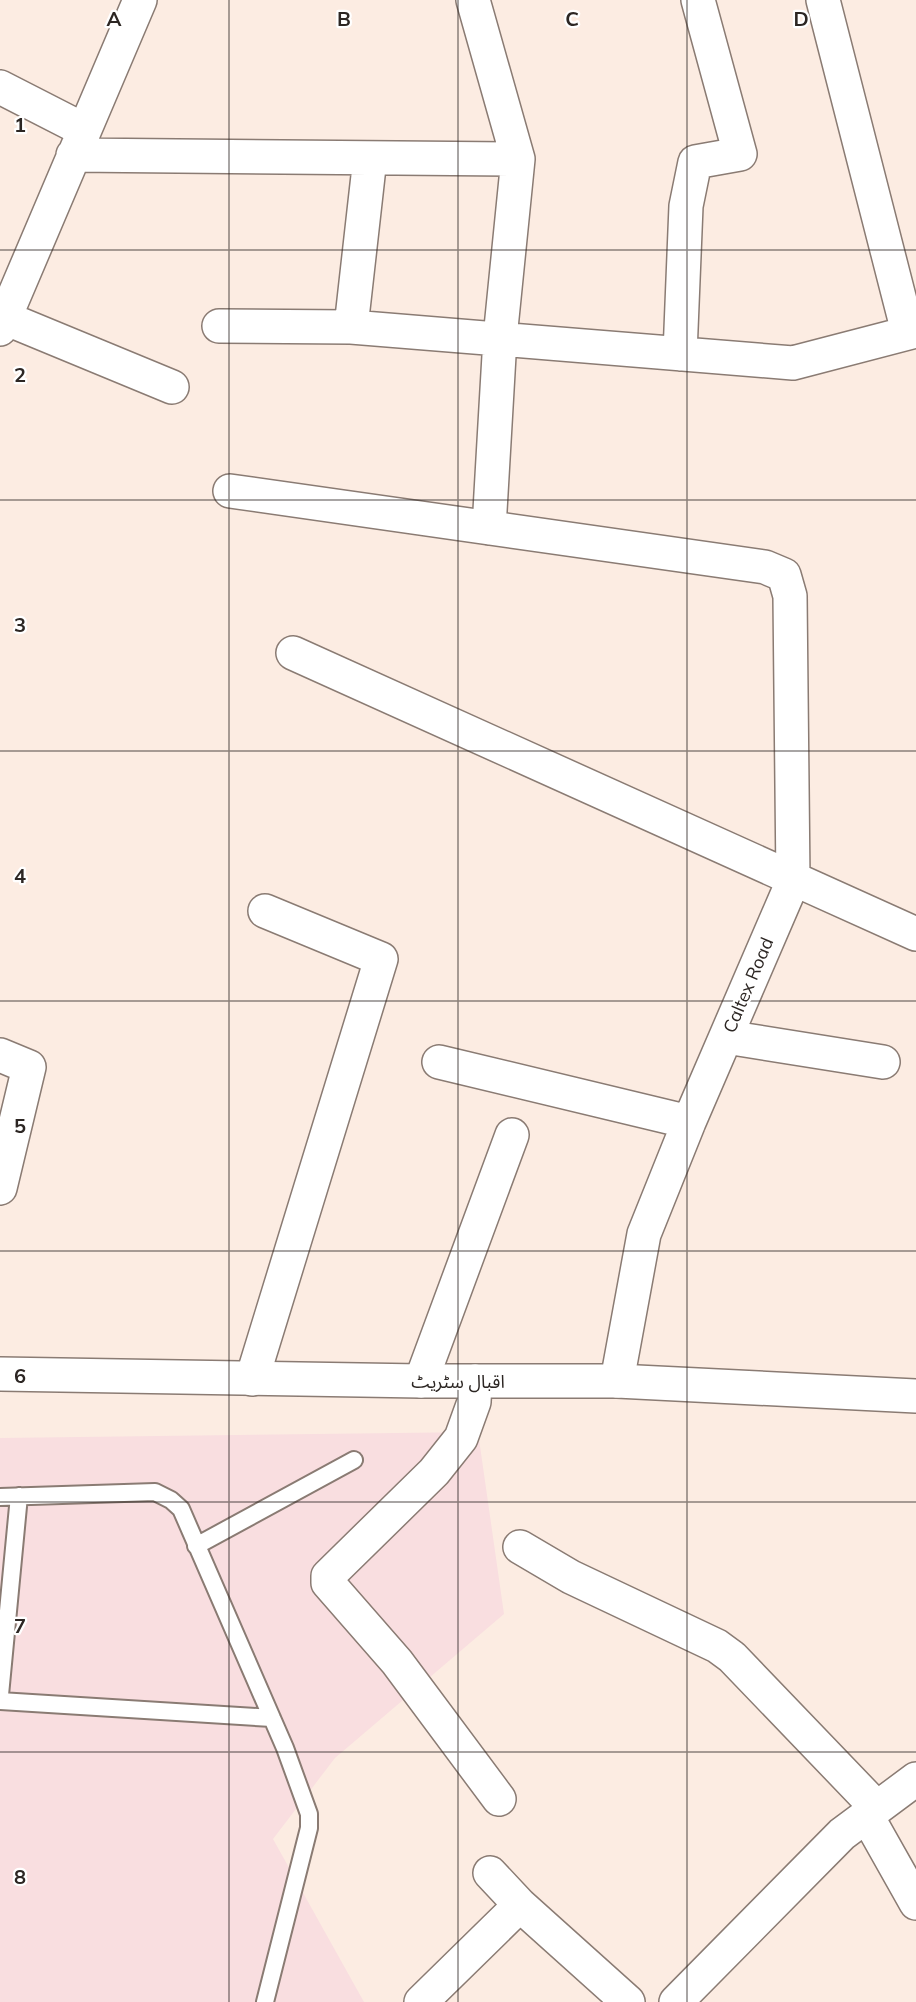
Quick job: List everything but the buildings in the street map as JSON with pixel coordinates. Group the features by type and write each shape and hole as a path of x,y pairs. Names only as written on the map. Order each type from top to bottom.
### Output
{"street":[{"path":"140,0 2,321 172,387"},
{"path":"230,491 489,528 500,338 518,159 472,0"},
{"path":"680,354 686,206 695,162 740,154 698,0"},
{"path":"219,326 351,327 793,363 912,331 823,0"},
{"path":"0,87 79,143 370,158 518,159"},
{"path":"351,327 370,158"},
{"name":"Caltex Road","path":"489,528 765,567 784,575 790,596 793,880 689,1122 644,1234 617,1381"},
{"path":"293,653 916,934"},
{"path":"252,1379 381,959 265,911"},
{"path":"726,1036 883,1062"},
{"path":"0,1055 29,1067 0,1188"},
{"path":"439,1062 689,1122"},
{"path":"421,1382 512,1135"},
{"name":"اقبال سٹریٹ","path":"0,1374 421,1382 617,1381 916,1396"},
{"path":"475,1381 474,1402 461,1438 434,1472 328,1576 328,1583 397,1662 499,1799"},
{"path":"520,1547 571,1577 725,1652 872,1812 916,1903"},
{"path":"676,2002 842,1834 916,1779"},
{"path":"490,1873 520,1905 628,2002"},
{"path":"421,2002 520,1905"}],"lane":[{"path":"196,1546 354,1460"},
{"path":"0,1497 155,1492 171,1500 181,1509 272,1718 309,1814 309,1828 265,2002"},
{"path":"0,1695 20,1496"},
{"path":"0,1701 272,1718"}],"shaded area":[{"path":"478,1432 504,1614 335,1758 273,1839 364,2002 0,2002 0,1438"}]}
